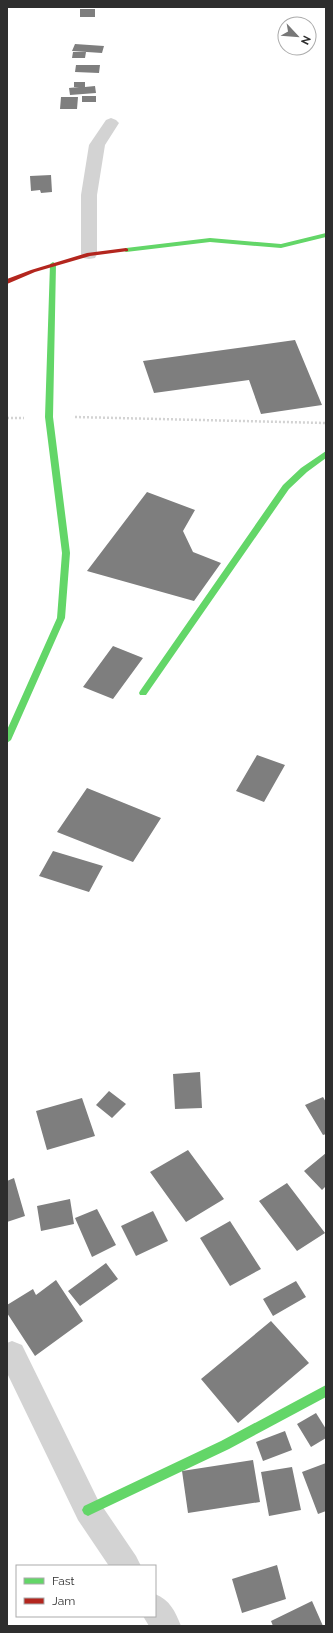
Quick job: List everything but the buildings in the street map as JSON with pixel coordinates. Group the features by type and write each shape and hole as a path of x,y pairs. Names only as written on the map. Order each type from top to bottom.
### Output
{"street":[{"path":"89,254 89,195 97,145 111,123"},
{"path":"7,282 53,264 89,254 210,240 281,246 326,235"},
{"path":"7,740 62,618 66,553 49,417 53,264"},
{"path":"143,693 286,487 304,470 326,454"},
{"path":"12,1354 88,1510 125,1565"},
{"path":"88,1510 225,1445 326,1390"},
{"path":"156,1611 166,1626"}],"path":[{"path":"7,418 49,417 326,423"}],"traffic: fast":[{"path":"126,250 210,240 281,246 326,235"},
{"path":"7,740 61,618 66,553 49,417 53,264"},
{"path":"143,693 286,487 304,470 326,454"},
{"path":"88,1510 225,1445 326,1391"}],"traffic: jam":[{"path":"7,282 33,271 89,254 126,250"}]}
